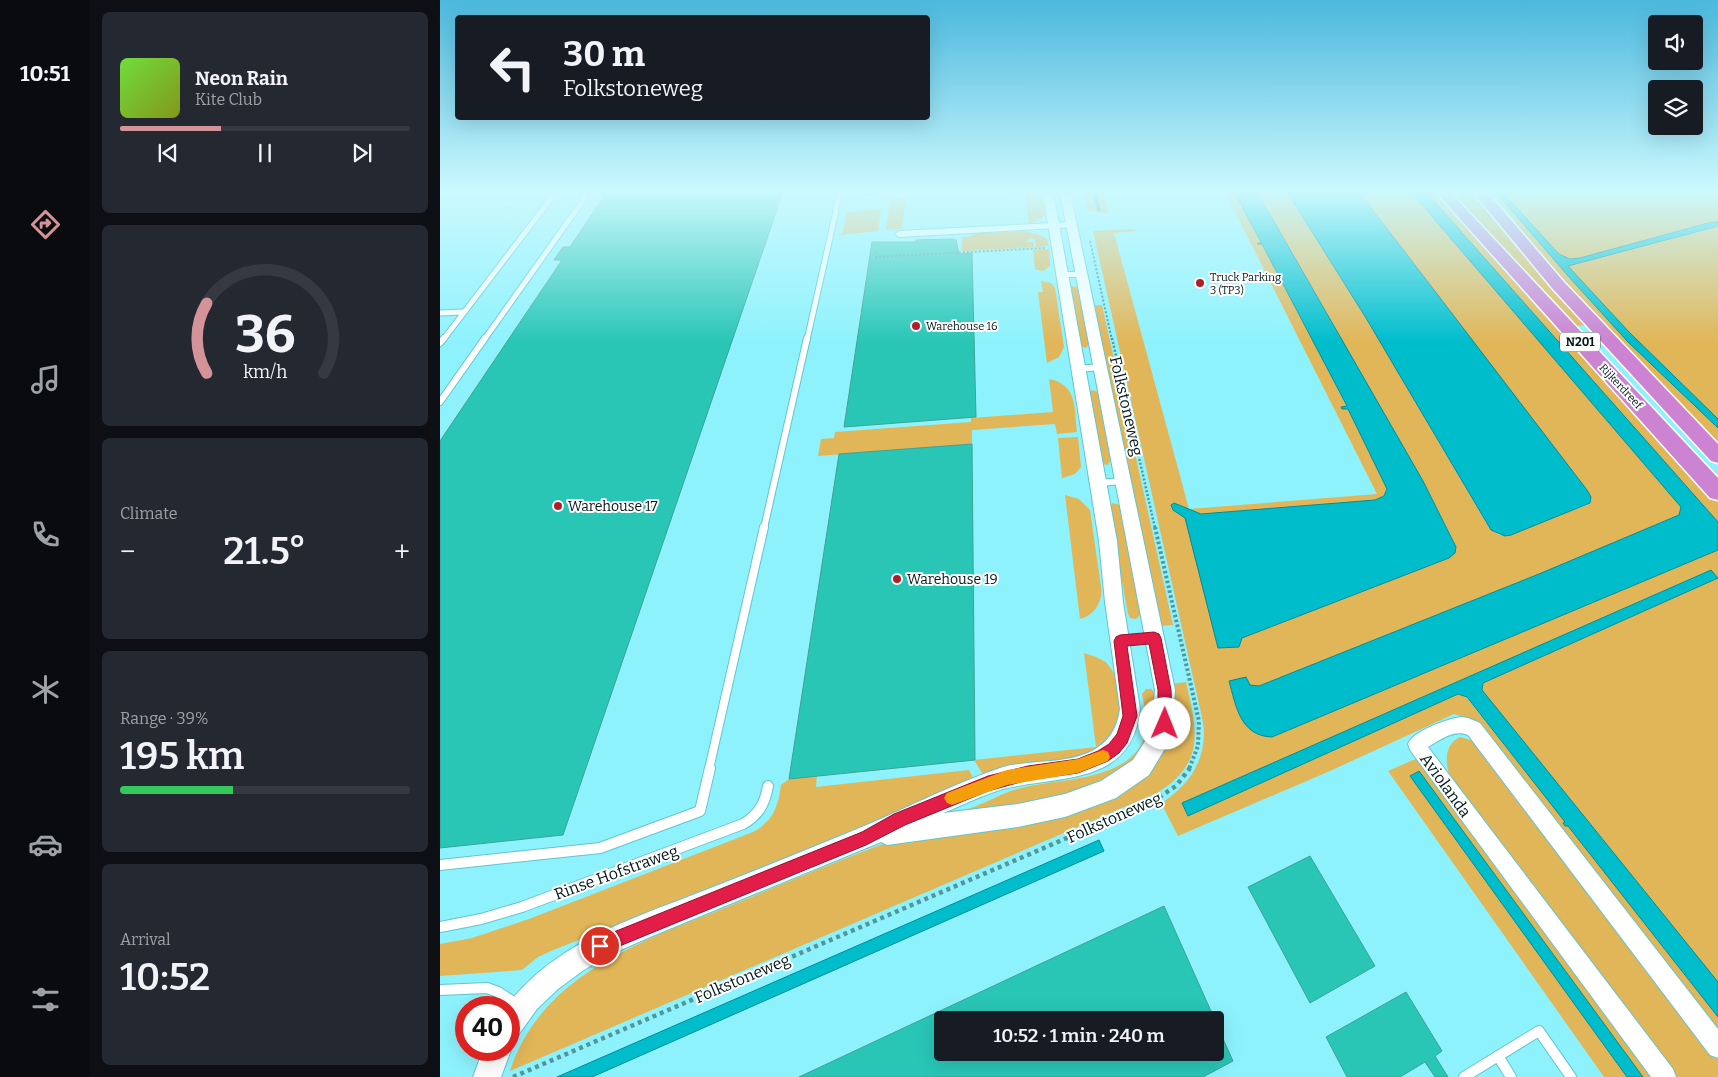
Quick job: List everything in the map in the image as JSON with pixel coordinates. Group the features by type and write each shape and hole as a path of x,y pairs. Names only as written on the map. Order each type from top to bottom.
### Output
{"highway":[{"name":"Rijkerdreef","path":"1489,242 1718,492"},
{"name":"Rijkerdreef","path":"1522,242 1558,285 1718,456"}],"street":[{"name":"Folkstoneweg","path":"520,1009 547,979 593,948 866,838 900,819 988,784 1022,774 1078,766 1097,760 1110,752 1122,738 1130,716 1108,540 1057,242"},
{"name":"Folkstoneweg","path":"866,838 918,827 1033,814 1107,791 1140,770 1153,753 1162,735 1165,724 1165,690 1075,242"},
{"name":"Aviolanda","path":"1664,1077 1416,744 1459,725 1468,725 1474,729 1718,1046"},
{"path":"487,1077 493,1061"}],"lane":[{"path":"440,342 517,242"},
{"path":"440,402 553,242"},
{"path":"440,865 600,848 700,810 828,242"},
{"path":"1062,275 1081,274"},
{"path":"440,314 463,312"},
{"name":"Folkstoneweg","path":"1078,369 1100,367"},
{"path":"1098,483 1123,481"},
{"path":"1120,641 1154,638"},
{"name":"Rinse Hofstraweg","path":"440,927 481,919 522,907 744,824 761,811 768,786"},
{"path":"440,990 487,988 498,992 501,996"},
{"path":"1464,1077 1539,1031 1571,1077"},
{"path":"1498,1056 1512,1077"}],"path":[{"name":"Folkstoneweg","path":"513,1077 1155,800 1170,791 1188,772 1200,738 1199,721 1090,242"},
{"path":"876,252 876,257 1058,247"}],"shaded area":[{"path":"962,242 1033,242 1034,247 962,251"},
{"path":"1035,242 1047,242 1049,246 1036,247"},
{"path":"1096,242 1117,242 1189,509 1377,494 1250,242 1261,242 1257,244 1262,244 1348,409 1387,489 1384,496 1375,500 1201,514 1174,503 1171,505 1173,510 1185,517 1218,648 1239,647 1242,638 1449,558 1454,542 1423,481 1286,242 1319,242 1366,318 1491,530 1500,535 1588,505 1591,497 1397,242 1454,242 1681,507 1679,515 1539,574 1259,686 1250,685 1272,737 1718,550 1718,577 1710,570 1182,803 1188,816 1458,694 1467,698 1565,822 1563,824 1568,826 1718,1017 1718,1038 1469,719 1454,714 1330,771 1178,836 1161,803 1181,788 1195,769 1203,746 1203,722"},
{"path":"1470,242 1483,242 1718,500 1718,522"},
{"path":"1495,242 1518,242 1588,325 1573,326"},
{"path":"1528,242 1539,242 1628,342 1718,428 1718,447 1616,342"},
{"path":"1548,242 1637,242 1580,258 1570,259 1559,254"},
{"path":"1657,242 1718,242 1718,419 1629,332 1567,266"},
{"path":"1049,249 1050,266 1043,271 1035,269 1033,250"},
{"path":"1041,281 1051,283 1055,288 1064,347 1059,357 1047,363 1038,292 1043,292"},
{"path":"1070,287 1079,288 1089,344 1086,348 1081,346"},
{"path":"1093,305 1102,305 1173,625 1160,626"},
{"path":"1049,379 1065,386 1070,392 1073,399 1077,432 1057,434 1055,424 972,430 972,444 818,456 821,439 834,438 835,432 971,422 971,418 1053,412"},
{"path":"1093,390 1099,393 1111,460 1108,465 1103,464 1089,392"},
{"path":"1078,437 1081,467 1075,474 1062,478 1058,438"},
{"path":"1065,495 1079,499 1090,510 1101,587 1101,597 1097,607 1090,614 1080,619"},
{"path":"1112,503 1120,505 1141,614 1136,619 1130,618 1128,614 1109,509"},
{"path":"1718,578 1718,982 1482,690 1483,683"},
{"path":"1084,653 1106,662 1119,680 1124,708 1110,740 1088,755 985,778 974,760 1096,747"},
{"path":"1186,682 1195,730 1194,744 1191,757 1184,770 1173,782 1157,793 510,1071 514,1061 520,1061 520,1048 525,1037 546,1008 572,984 601,964 632,947 877,846 893,841 1018,823 1152,768 1166,747 1174,723 1175,702 1172,684"},
{"path":"1146,689 1151,689 1156,693 1155,731 1126,773 1039,806 924,816 936,812 961,811 1021,788 1076,779 1114,768 1129,759 1140,746 1146,728 1146,715 1142,694"},
{"path":"1460,737 1474,741 1718,1057 1718,1077 1672,1077 1451,781 1447,762 1448,751 1450,745"},
{"path":"1420,757 1657,1077 1643,1077 1419,771 1410,776 1627,1077 1604,1077 1388,771"},
{"path":"969,770 975,782 551,951 538,957 522,970 440,976 440,944 472,938 529,919 753,832 770,818 776,807 781,785 789,779 817,776 816,787"}],"water":[{"path":"1260,242 1286,242 1423,481 1456,547 1455,553 1449,558 1242,638 1239,647 1218,648 1185,518 1173,510 1171,505 1174,503 1201,514 1375,500 1384,496 1387,489 1348,409 1342,409 1341,407 1347,406 1262,244 1257,244"},
{"path":"1319,242 1397,242 1587,490 1591,497 1590,503 1511,535 1505,536 1491,530 1366,318"},
{"path":"1454,242 1470,242 1718,522 1718,550 1272,737 1253,731 1241,718 1229,681 1246,677 1250,685 1259,686 1539,574 1679,515 1681,507"},
{"path":"1539,242 1548,242 1559,254 1570,259 1638,242 1657,242 1568,266 1629,332 1718,419 1718,428 1628,342"},
{"path":"1711,570 1718,578 1483,683 1482,690 1718,982 1718,1017 1568,826 1565,826 1563,823 1565,822 1467,697 1458,694 1188,816 1182,803"},
{"path":"1419,771 1643,1077 1627,1077 1410,776"},
{"path":"1099,840 1104,851 592,1077 557,1077"}],"building":[{"name":"Warehouse 17","path":"573,242 766,242 563,835 440,848 440,441 562,260 554,260 563,247 570,247"},
{"name":"Warehouse 16","path":"872,242 956,242 959,254 972,253 976,417 844,427"},
{"name":"Warehouse 19","path":"972,444 975,760 789,779 839,454"},
{"path":"1310,856 1375,966 1310,1003 1248,887"},
{"path":"1164,906 1211,1011 940,1011"},
{"path":"1406,992 1442,1051 1435,1056 1448,1077 1435,1077 1425,1062 1400,1077 1347,1077 1326,1037"},
{"path":"934,1014 934,1061 1224,1061 1224,1041 1233,1061 1203,1077 799,1077"}],"slow traffic":[{"path":"952,798 1007,777 1070,768 1103,757"}],"place":[{"name":"Truck Parking 3 (TP3)","path":"1200,283"},
{"name":"Warehouse 16","path":"916,326"},
{"name":"Warehouse 17","path":"558,506"},
{"name":"Warehouse 19","path":"897,579"}],"route":[{"path":"600,946 866,838 920,810 988,784 1007,777 1070,768 1097,760 1114,748 1122,738 1126,732 1130,716 1128,688 1120,641 1154,638 1165,690 1165,724"}]}
